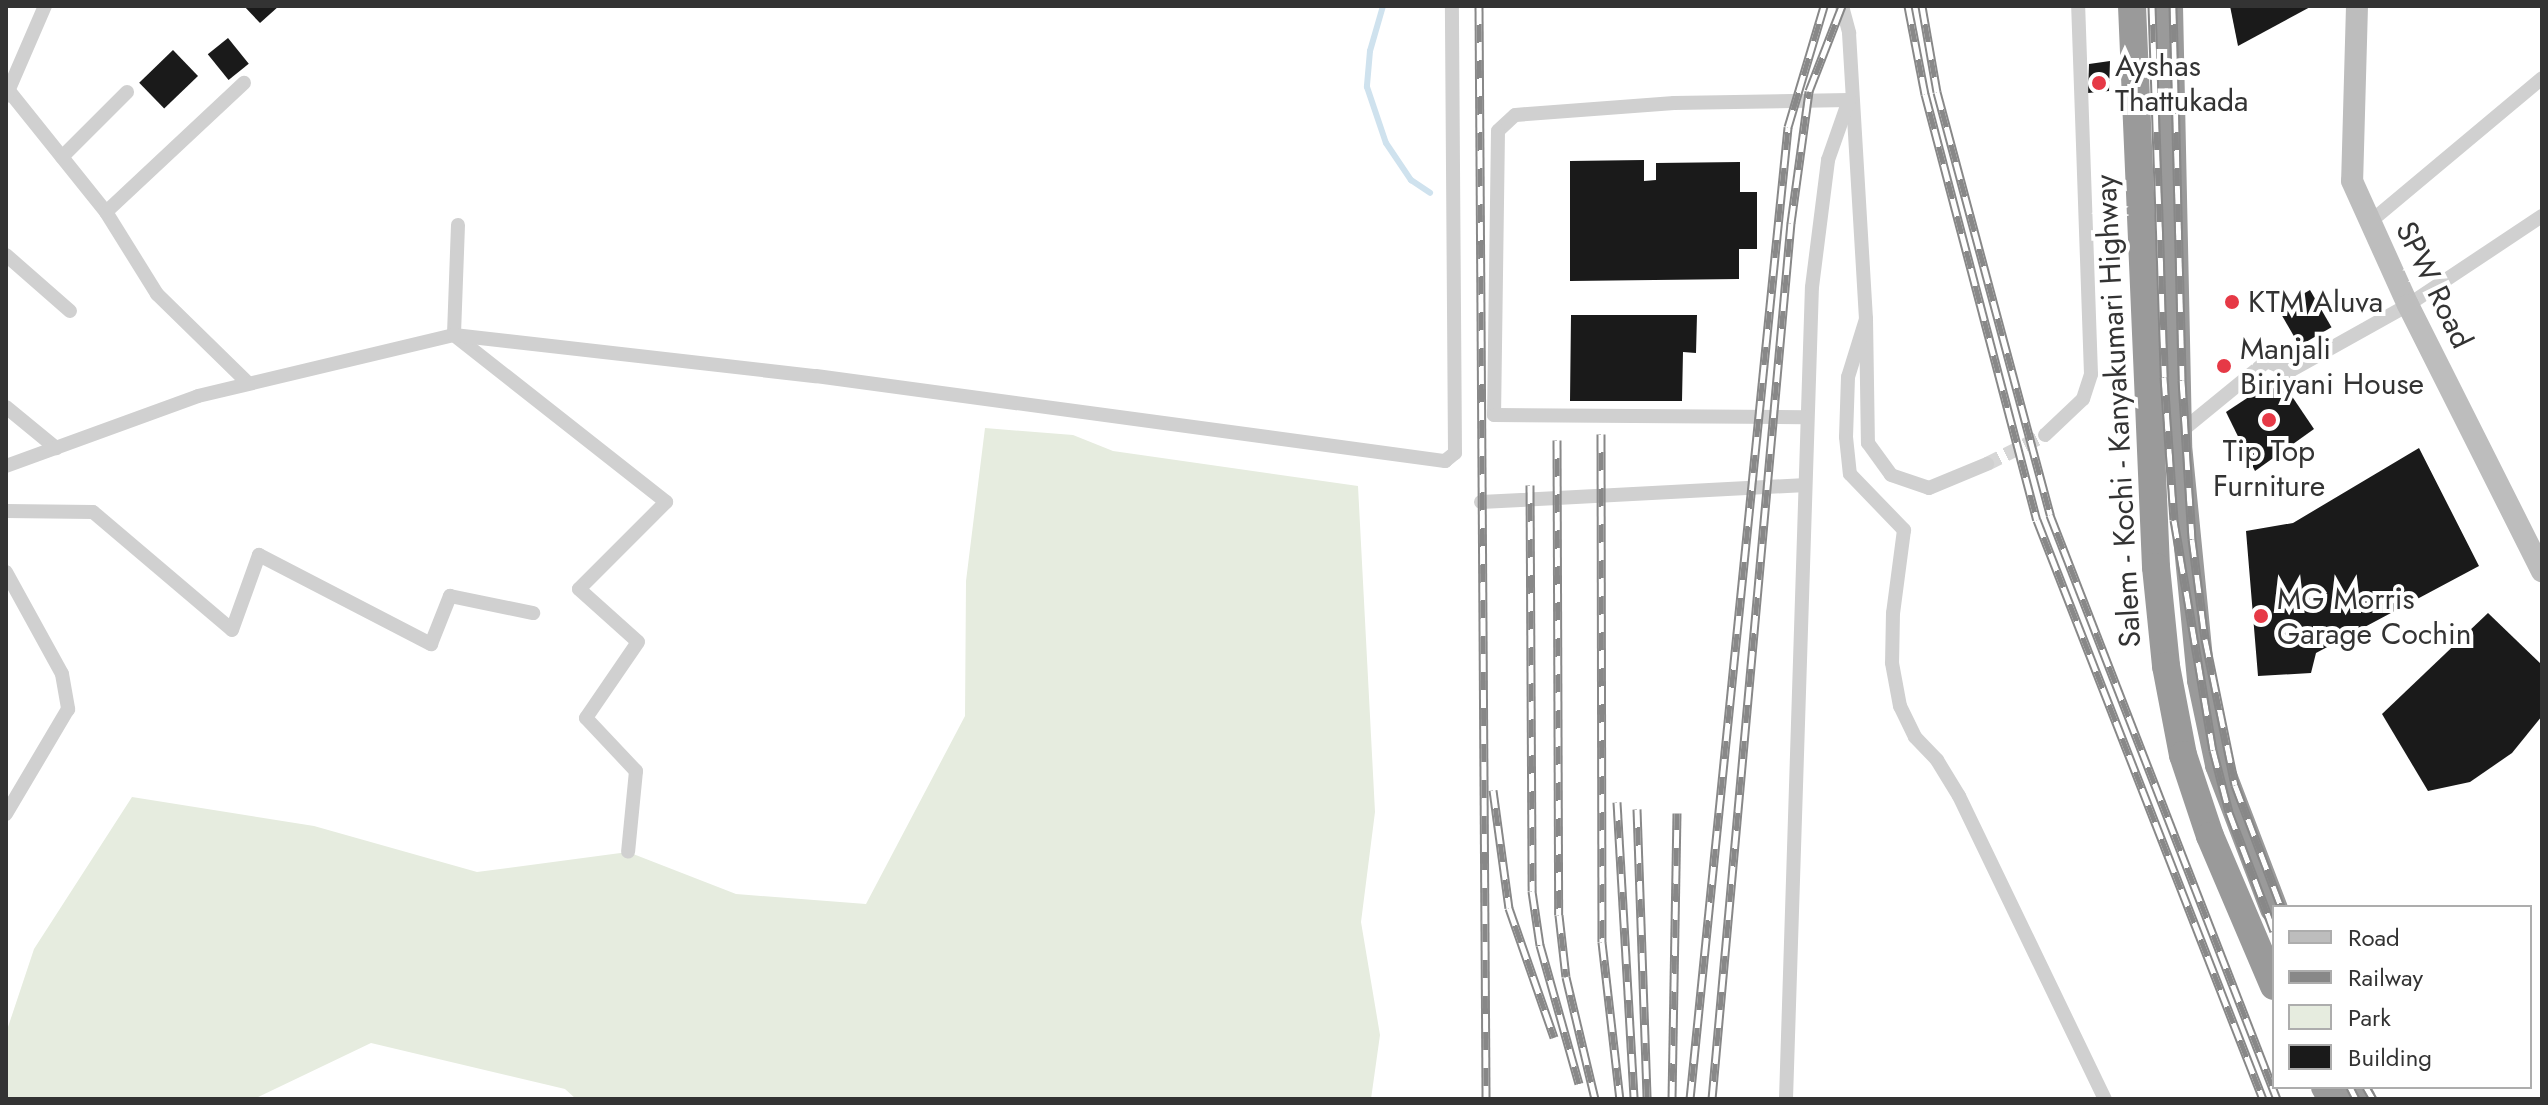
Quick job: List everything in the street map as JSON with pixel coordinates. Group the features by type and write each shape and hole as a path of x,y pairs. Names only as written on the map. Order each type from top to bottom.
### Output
{"highway":[{"name":"Salem - Kochi - Kanyakumari Highway","path":"2132,6 2156,567 2166,666 2183,755 2227,877 2272,981"},
{"name":"Salem - Kochi - Kanyakumari Highway","path":"2169,6 2178,433 2201,680 2219,765 2272,905"}],"street":[{"path":"45,6 7,94 106,212 157,294 248,383"},
{"path":"6,466 248,383 454,335 816,376 1445,461 1455,453 1452,6"},
{"path":"1842,6 1849,33 1849,100 1866,319 1868,443 1877,460 1891,475 1929,488 1987,464"},
{"path":"2045,435 2083,399 2091,374 2078,6"},
{"name":"SPW Road","path":"2357,6 2352,181 2408,305 2542,571"},
{"path":"2370,222 2542,78"},
{"path":"106,212 244,83"},
{"path":"62,157 127,92"},
{"path":"1805,417 1494,415 1498,131 1515,115 1674,103 1849,100"},
{"path":"1786,1099 1802,485 1812,287 1828,160 1849,100"},
{"path":"2178,433 2267,361 2290,371 2408,305 2542,216"},
{"path":"454,335 458,225"},
{"path":"6,255 70,311"},
{"path":"1866,319 1848,377 1846,437 1850,474 1904,530 1893,613 1892,663 1900,706 1915,737 1937,760 1959,796 2105,1099"},
{"path":"454,335 666,502 579,589 638,642 586,718 636,771 628,852"},
{"path":"6,407 56,448"},
{"path":"1481,502 1802,485"},
{"path":"6,511 93,512 232,630 259,555 431,644 450,596 533,613"},
{"path":"6,572 62,674 68,709 6,814"}],"green space":[{"path":"985,428 1073,435 1113,451 1358,486 1375,812 1361,922 1380,1035 1371,1099 576,1099 565,1089 371,1043 254,1099 6,1099 6,1033 34,949 132,797 314,826 477,872 628,852 736,894 866,904 965,716 966,581"}],"building":[{"path":"244,6 279,6 260,23"},
{"path":"2230,6 2312,6 2238,46"},
{"path":"228,38 249,64 229,80 208,54"},
{"path":"173,50 198,76 164,109 139,83"},
{"name":"Ayshas Thattukada","path":"2110,61 2109,91 2088,93 2089,64"},
{"path":"1644,160 1644,181 1656,180 1656,163 1740,162 1740,192 1757,192 1757,249 1739,249 1739,279 1570,281 1570,161"},
{"path":"2310,290 2332,327 2299,346 2278,309"},
{"path":"1571,315 1697,315 1696,353 1683,352 1682,401 1570,401"},
{"name":"Tip Top Furniture","path":"2279,377 2314,429 2255,471 2226,412"},
{"path":"2419,448 2479,566 2316,653 2311,673 2258,676 2246,531 2293,523"},
{"path":"2488,613 2542,665 2542,716 2512,753 2470,782 2428,791 2382,714"}],"waterway":[{"path":"1383,6 1370,51 1367,87 1386,143 1411,180 1430,193"}],"tunnel":[{"path":"1987,464 2045,435"}],"railway":[{"path":"1479,6 1486,1099"},
{"path":"1690,1099 1788,127 1824,6"},
{"path":"1712,1099 1791,223 1809,91 1842,6"},
{"path":"1908,6 1925,94 2037,520 2263,1099"},
{"path":"1922,6 1937,92 2050,515 2272,1086"},
{"path":"2152,6 2164,377 2174,520 2213,750 2229,812 2272,926"},
{"path":"2173,6 2182,380 2192,539 2205,639 2235,785 2280,905"},
{"path":"1601,434 1602,942 1620,1099"},
{"path":"1557,440 1559,915 1566,977 1595,1099"},
{"path":"1530,485 1532,891 1540,945 1579,1084"},
{"path":"1493,790 1509,908 1554,1037"},
{"path":"1617,802 1634,1099"},
{"path":"1637,809 1647,1099"},
{"path":"1672,1099 1677,813"},
{"path":"2273,1089 2277,1099"},
{"path":"2351,1089 2356,1099"},
{"path":"2367,1089 2373,1099"}],"place":[{"name":"Ayshas Thattukada","path":"2099,83"},
{"name":"KTM Aluva","path":"2232,302"},
{"name":"Manjali Biriyani House","path":"2224,366"},
{"name":"Tip Top Furniture","path":"2269,420"},
{"name":"MG Morris Garage Cochin","path":"2261,616"}]}
